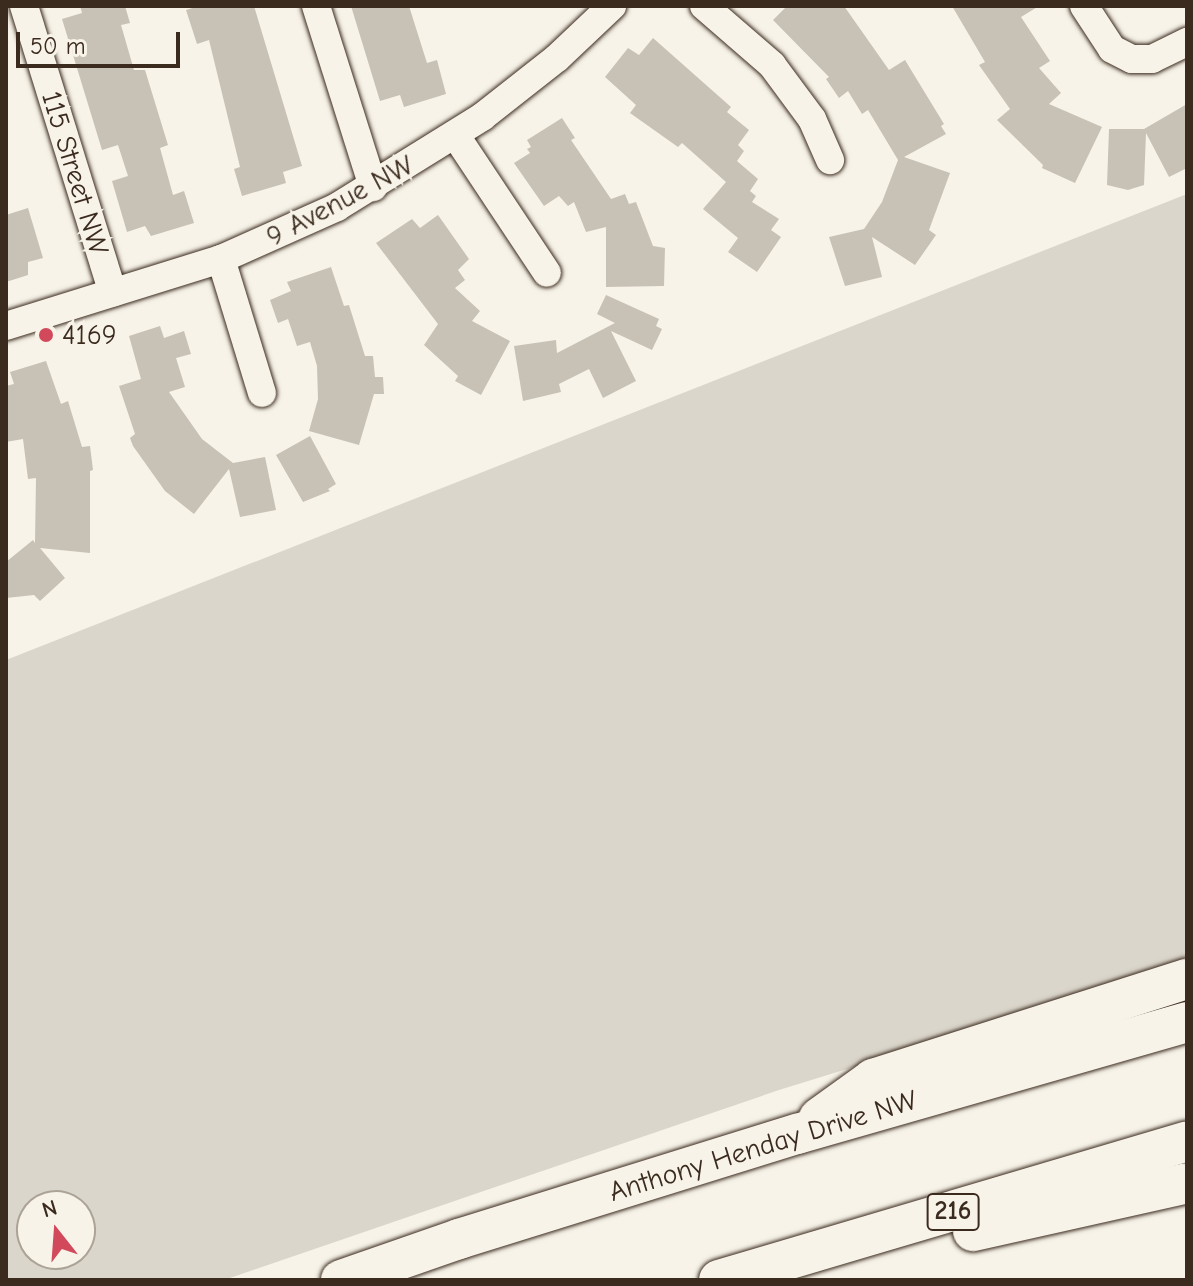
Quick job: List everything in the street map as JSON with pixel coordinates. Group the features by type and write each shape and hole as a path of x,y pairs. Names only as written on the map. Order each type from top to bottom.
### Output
{"highway":[{"path":"797,1134 873,1079 1187,979"},
{"name":"Anthony Henday Drive NW","path":"341,1280 459,1239 797,1134 1187,1022"},
{"name":"216","path":"719,1280 1187,1141"},
{"path":"751,1280 1187,1183"}],"street":[{"name":"115 Street NW","path":"24,6 113,293"},
{"path":"316,6 373,187"},
{"name":"9 Avenue NW","path":"6,326 221,259 299,226 373,187 456,136 557,58 612,6"},
{"path":"704,6 772,65 812,119 830,160"},
{"path":"1084,6 1112,49 1132,59 1152,59 1187,42"},
{"path":"456,136 547,273"},
{"path":"221,259 262,393"}],"shaded area":[{"path":"1187,194 1187,964 779,1090 224,1280 6,1280 6,660"}],"building":[{"path":"80,6 125,6 130,23 121,25 134,70 145,70 168,145 160,148 173,195 184,191 194,223 151,236 145,226 127,232 112,181 128,176 118,145 102,150 62,19 82,13"},
{"path":"199,6 254,6 302,166 283,172 286,183 242,196 234,169 240,167 209,40 197,44 186,10"},
{"path":"351,6 409,6 427,63 437,60 446,94 404,107 400,95 380,101"},
{"path":"787,6 844,6 889,70 905,60 944,124 941,126 946,134 904,157 950,173 929,230 936,235 915,265 872,237 882,277 845,286 829,237 864,229 882,202 898,160 868,110 862,114 848,91 839,98 826,79 829,77 773,20"},
{"path":"952,6 1039,6 1021,17 1050,61 1039,68 1061,93 1049,104 1102,127 1075,183 1042,168 1043,165 997,120 1010,109 979,65 985,62"},
{"path":"653,38 731,107 727,112 749,130 738,145 744,151 737,161 758,179 750,191 756,196 752,202 779,219 771,230 781,237 757,272 728,252 738,238 703,209 726,182 682,143 678,147 630,113 636,105 605,77 628,48 639,55"},
{"path":"1187,104 1187,168 1169,177 1146,133 1144,185 1128,190 1107,185 1109,129 1144,129"},
{"path":"562,118 575,138 571,140 611,199 625,194 629,204 636,202 653,246 665,248 664,286 606,287 606,227 586,232 574,202 568,206 559,196 544,206 514,163 530,153 527,140"},
{"path":"28,208 43,258 28,262 28,275 6,282 6,215"},
{"path":"438,215 469,259 458,270 465,280 455,288 480,311 472,321 510,341 481,395 455,381 458,376 424,345 438,324 376,243 412,219 420,228"},
{"path":"331,267 344,306 349,305 365,356 373,356 375,377 383,377 384,394 374,394 359,445 309,431 318,399 317,366 310,342 297,346 288,319 278,323 270,300 291,291 287,282"},
{"path":"606,295 659,319 656,326 662,329 652,350 611,331 636,381 603,398 589,369 559,384 561,392 523,401 514,346 556,340 557,353 615,323 597,314"},
{"path":"160,326 164,338 184,331 191,354 176,358 185,387 169,392 202,439 233,463 265,457 276,510 240,517 229,469 194,514 165,491 133,446 130,438 135,434 119,386 141,379 129,336"},
{"path":"46,361 61,404 68,401 82,447 90,446 93,470 90,471 90,553 40,548 65,578 40,601 34,595 6,598 6,562 33,540 35,543 36,478 28,479 23,439 6,442 6,386 14,384 10,372"},
{"path":"310,436 336,484 328,489 330,491 303,502 276,455"}],"place":[{"name":"4169","path":"46,335"}]}
